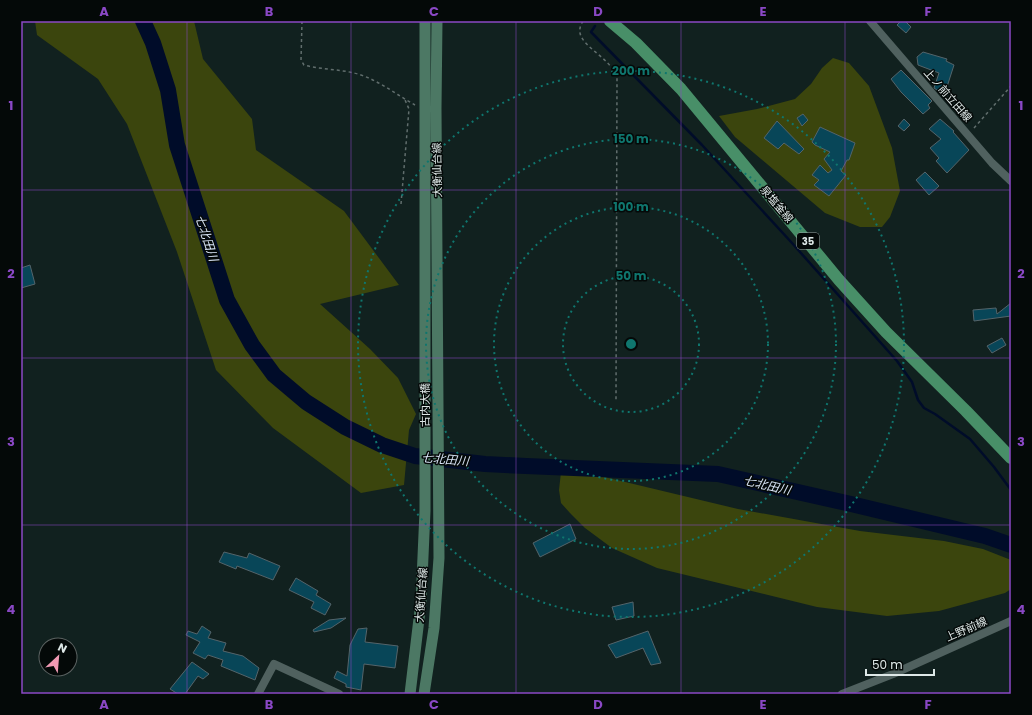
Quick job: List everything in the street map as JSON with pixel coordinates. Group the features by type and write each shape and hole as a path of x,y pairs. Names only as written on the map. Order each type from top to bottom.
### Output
{"main road":[{"name":"大衡仙台線","path":"425,21 424,108 426,313"},
{"name":"大衡仙台線","path":"438,21 436,111 438,319"},
{"name":"泉塩釜線","path":"610,21 636,43 681,89 839,280 886,332 982,427 1011,458"},
{"name":"古内大橋","path":"425,496 426,313"},
{"name":"古内大橋","path":"438,319 439,497"},
{"name":"大衡仙台線","path":"410,694 421,602 425,496"},
{"name":"大衡仙台線","path":"424,694 434,628 439,558 439,497"},
{"path":"425,511 439,512"}],"street":[{"name":"上ノ前立田線","path":"870,21 992,163 1011,181"},
{"name":"上野前線","path":"842,694 893,674 1011,621"},
{"path":"258,694 274,664 339,694"}],"path":[{"path":"302,21 301,60 304,65 346,71 362,75 416,106 424,108"},
{"path":"583,21 580,32 583,40 608,62 615,70 617,78 616,400"},
{"path":"968,135 1011,86"},
{"path":"401,204 409,109 404,98"}],"green space":[{"path":"35,21 194,21 203,59 252,119 256,150 344,211 399,285 320,304 370,349 398,378 416,414 409,430 404,485 361,493 273,428 216,370 177,252 127,124 98,79 37,35"},
{"path":"833,58 849,63 869,86 892,148 900,191 890,217 882,227 860,227 825,213 735,137 719,116 757,109 795,99 811,84 822,68"},
{"path":"565,469 738,509 860,531 944,541 983,549 1011,560 1011,589 1005,593 939,611 887,616 817,607 657,568 612,548 585,528 570,513 561,503 559,490 561,472"}],"building":[{"path":"901,21 905,21 911,27 906,33 897,25"},
{"path":"923,52 947,59 946,61 954,65 945,93 934,88 939,73 918,65 917,57"},
{"path":"901,70 932,101 928,105 930,108 923,114 901,92 891,79"},
{"path":"803,114 808,120 802,126 797,118"},
{"path":"904,119 910,125 904,131 898,126"},
{"path":"940,119 954,131 953,132 969,150 947,173 936,161 939,158 930,148 941,139 929,129"},
{"path":"777,121 804,149 799,154 784,143 778,149 764,138"},
{"path":"820,127 855,143 849,160 847,160 841,171 846,175 829,196 814,185 819,180 812,175 820,165 828,173 832,170 824,159 830,152 812,142"},
{"path":"925,172 939,186 929,195 916,180"},
{"path":"30,265 35,284 21,288 21,268"},
{"path":"1011,303 1011,316 974,321 973,310 996,308 997,314"},
{"path":"1002,338 1006,345 992,353 987,346"},
{"path":"570,524 576,539 540,557 533,543"},
{"path":"224,552 247,558 249,553 280,566 273,580 237,566 236,569 219,562"},
{"path":"296,578 318,591 316,595 331,604 325,615 311,608 314,602 289,590"},
{"path":"633,602 634,616 616,620 612,607"},
{"path":"346,618 331,628 314,632 313,630 329,620"},
{"path":"202,626 211,632 208,638 226,643 223,651 243,656 259,668 255,680 221,666 223,660 208,655 205,659 193,653 200,642 186,635 188,631 197,634"},
{"path":"367,628 365,642 398,646 395,668 364,664 361,690 346,687 346,684 334,678 337,671 347,676 350,645 358,629"},
{"path":"648,631 661,663 651,665 643,648 616,658 608,645"},
{"path":"192,662 209,674 203,679 198,676 185,694 178,694 170,689"}],"waterway":[{"name":"七北田川","path":"143,21 153,43 168,90 177,145 227,300 252,345 274,375 306,402 345,427 382,445 415,456 485,464 718,474 985,536 1011,545"},
{"path":"595,26 591,32 702,145 897,361 912,382 918,400 924,408 970,439 1011,490"}]}
